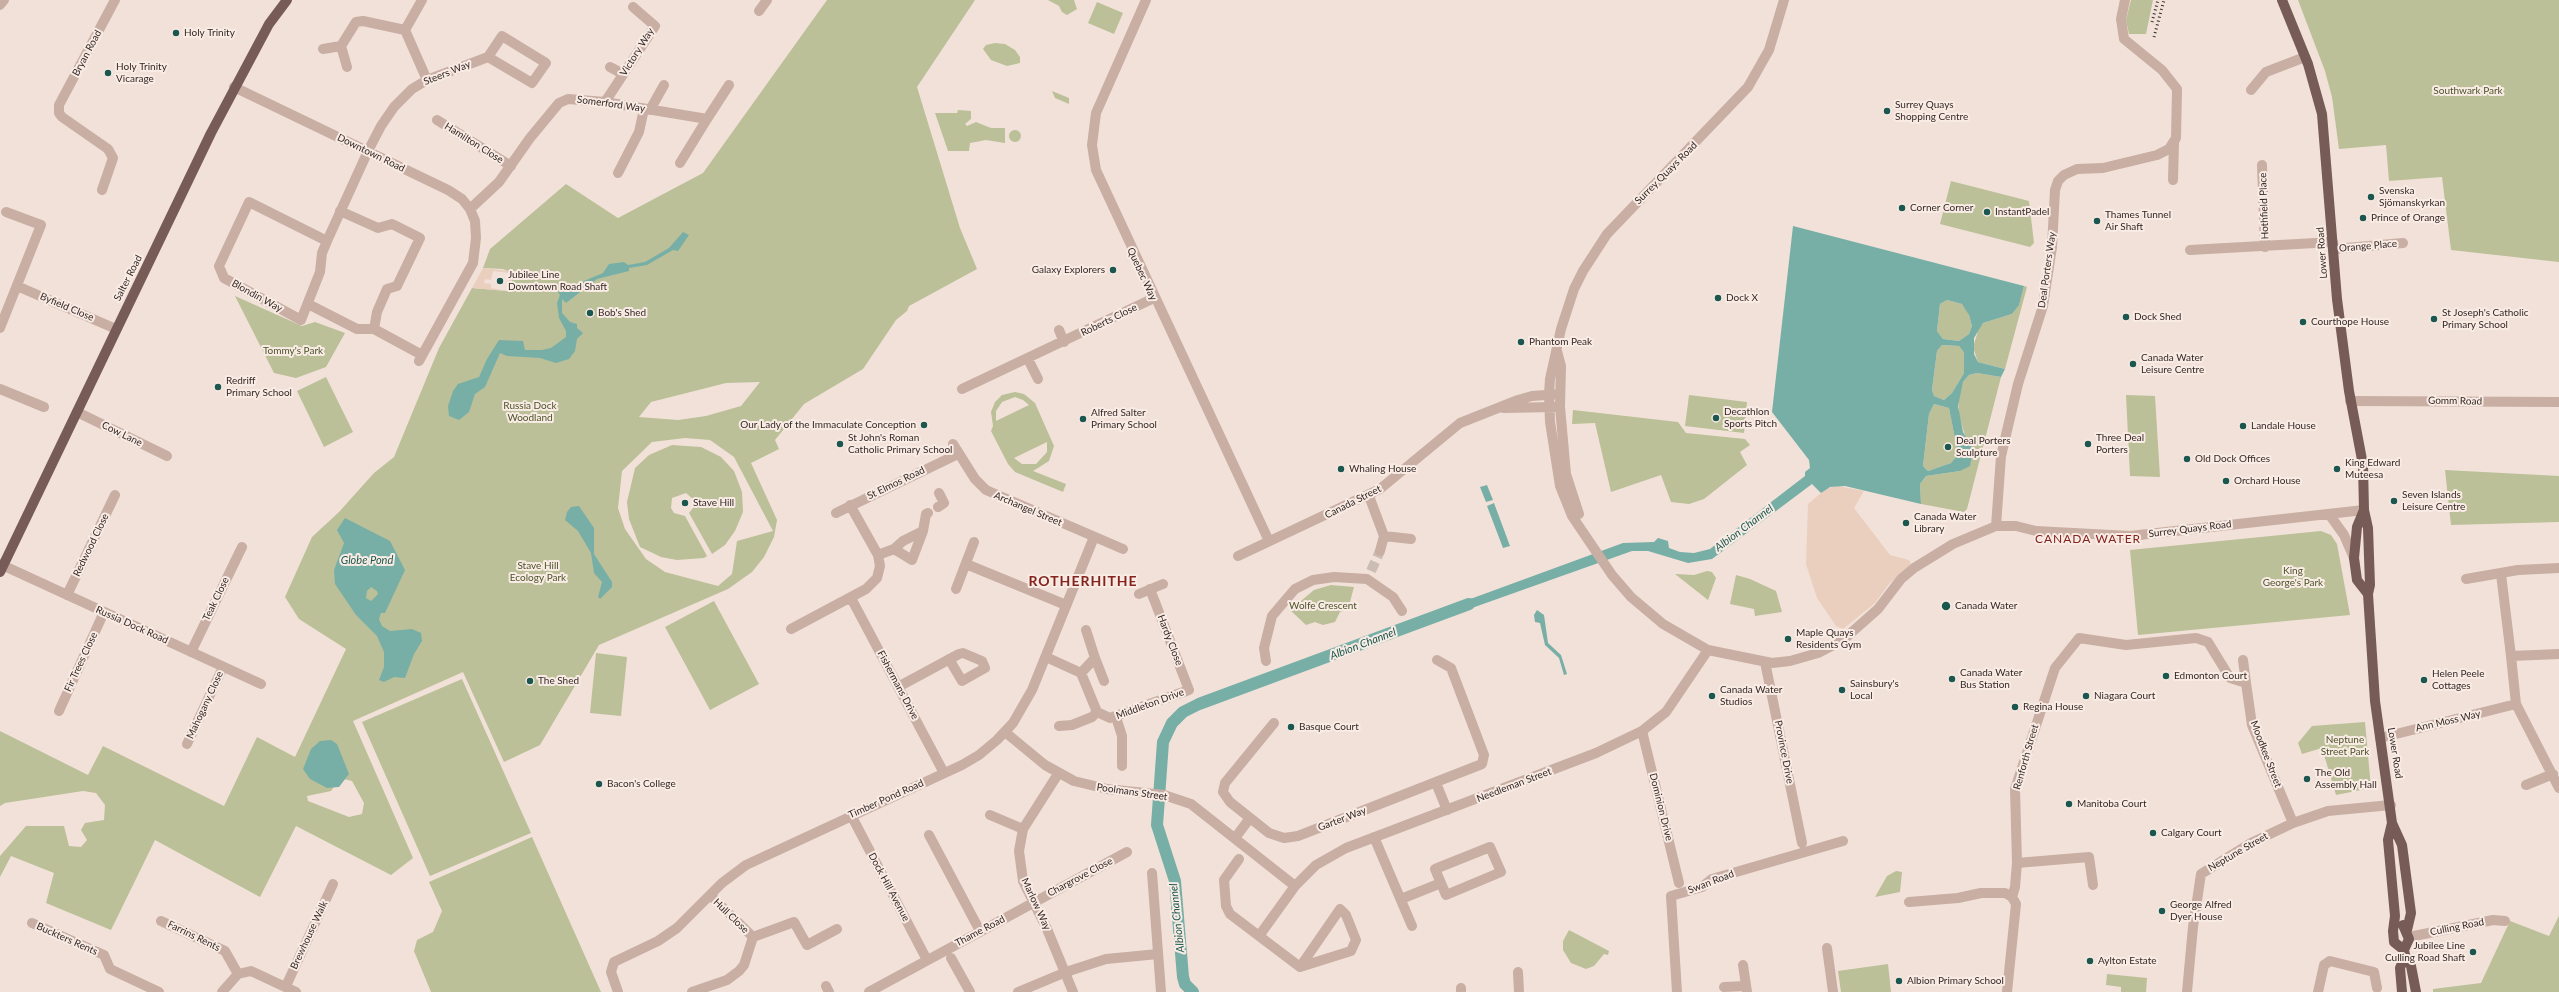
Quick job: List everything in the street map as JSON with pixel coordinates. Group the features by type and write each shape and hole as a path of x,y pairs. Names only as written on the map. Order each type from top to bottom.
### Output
{"main road":[{"name":"Salter Road","path":"1,567 234,87 269,24 287,0"},
{"name":"Lower Road","path":"2282,0 2305,56 2322,114 2337,299 2350,401 2363,466 2364,510 2368,528 2370,585 2368,594 2375,701 2391,805 2392,823 2388,840 2395,916 2394,942 2404,953 2411,966 2416,992"},
{"path":"2364,510 2357,527 2354,558 2357,580 2368,594"},
{"path":"2392,823 2400,837 2411,914 2400,968 2402,992"},
{"path":"2395,916 2408,933"}],"street":[{"path":"0,5 4,0"},
{"name":"Bryan Road","path":"102,190 113,158 108,149 62,118 58,112 59,105 115,0"},
{"path":"405,30 422,0"},
{"path":"759,11 767,0"},
{"name":"Quebec Way","path":"1146,0 1096,113 1092,145 1096,170 1101,186 1269,541"},
{"name":"Surrey Quays Road","path":"1584,534 1566,474 1560,407 1554,394 1550,379 1567,306 1583,271 1595,251 1622,217 1748,87 1769,50 1784,0"},
{"path":"2125,0 2121,19 2124,39 2162,70 2177,89 2178,124 2174,143 2174,180"},
{"name":"Victory Way","path":"605,102 655,26 633,6"},
{"path":"323,50 341,46 356,22 363,21 405,30"},
{"path":"405,30 427,80"},
{"path":"502,36 546,63 532,83 488,57 502,36"},
{"path":"341,46 347,67"},
{"path":"2251,90 2266,72 2305,56"},
{"name":"Steers Way","path":"368,151 381,126 394,107 412,89 427,80 488,57"},
{"path":"610,67 623,74"},
{"path":"618,173 640,132 647,109 664,85"},
{"path":"680,164 729,85"},
{"name":"Downtown Road","path":"234,87 448,190 462,199 470,209"},
{"name":"Somerford Way","path":"470,209 499,182 511,166 522,158 559,103 568,99 579,98 707,119"},
{"name":"Hamilton Close","path":"437,120 511,166"},
{"name":"Deal Porters Way","path":"1996,526 2000,456 2018,384 2043,306 2052,247 2055,190 2058,181 2064,175 2077,168 2103,168 2157,155 2174,143"},
{"name":"Blondin Way","path":"327,241 250,202 219,266 224,278 301,320 320,272 322,253 368,151"},
{"name":"Hothfield Place","path":"2262,165 2265,247"},
{"path":"308,304 357,328 374,329 421,358 471,267 476,245 474,220 470,209"},
{"path":"340,211 378,228 392,224 420,238 397,286 387,289 376,312 374,329"},
{"path":"0,328 41,225 6,212"},
{"name":"Orange Place","path":"2333,246 2403,244"},
{"name":"Hothfield Place","path":"2190,250 2333,246"},
{"name":"Byfield Close","path":"17,286 116,329"},
{"name":"Roberts Close","path":"962,389 1064,342 1154,298"},
{"path":"1059,330 1064,342"},
{"path":"1028,359 1038,379"},
{"path":"0,389 44,407"},
{"name":"Surrey Quays Road","path":"1554,394 1549,407 1560,486 1572,516 1612,575 1631,597 1663,624 1708,650 1765,662 1790,662 1805,658 1843,640 1878,609 1901,579 1914,568 1953,544 1996,526 2016,526 2036,531 2130,536 2364,510"},
{"name":"Canada Street","path":"1238,556 1369,496 1380,489 1460,423 1526,398 1554,394"},
{"name":"Gomm Road","path":"2350,401 2559,402"},
{"name":"Canada Street","path":"1500,408 1560,407"},
{"name":"Cow Lane","path":"77,412 167,456"},
{"name":"Archangel Street","path":"953,444 975,479 986,490 1123,548"},
{"name":"St Elmos Road","path":"836,513 958,454"},
{"path":"938,493 944,503 938,507"},
{"name":"Redwood Close","path":"67,596 115,495"},
{"path":"1369,496 1384,536 1380,551"},
{"path":"791,629 851,598 875,582 880,566 878,555 850,505"},
{"path":"894,549 912,560 923,531 926,514 928,513"},
{"path":"2328,514 2344,535 2354,558"},
{"path":"878,555 894,549 903,541 923,531"},
{"path":"1384,536 1411,539"},
{"name":"Timber Pond Road","path":"618,992 611,972 614,962 658,941 677,928 710,895 746,865 944,773 979,755 1005,732 1032,690 1094,537"},
{"path":"956,589 974,542"},
{"name":"Teak Close","path":"191,652 242,547"},
{"path":"966,564 1066,605"},
{"name":"Russia Dock Road","path":"1,567 262,684"},
{"path":"2466,578 2501,574 2518,570 2559,568"},
{"path":"2501,574 2516,704 2559,788"},
{"path":"1266,661 1264,648 1272,616 1295,589 1313,580 1369,575 1393,597 1402,611"},
{"path":"1139,594 1163,584"},
{"name":"Hardy Close","path":"1150,589 1189,690"},
{"name":"Fishermans Drive","path":"851,598 944,773"},
{"name":"Fir Trees Close","path":"59,711 104,612"},
{"path":"1086,630 1104,681"},
{"name":"Renforth Street","path":"2007,992 2016,904 2012,897 2016,882 2017,863 2015,789 2055,668 2079,638 2126,644 2202,638 2211,646 2230,678 2246,682"},
{"name":"Needleman Street","path":"1260,936 1295,886 1316,865 1346,848 1596,754 1642,731 1666,712 1708,650"},
{"path":"2511,656 2559,654"},
{"path":"1046,656 1081,673 1097,712 1092,717 1072,726 1059,726"},
{"path":"1081,673 1095,658"},
{"path":"898,687 949,659"},
{"name":"Garter Way","path":"1274,722 1223,787 1225,796 1250,818 1274,836 1284,838 1298,836 1436,784 1482,764 1484,759 1451,668 1437,660"},
{"name":"Moodkee Street","path":"2243,660 2252,725 2293,823"},
{"name":"Province Drive","path":"1765,662 1802,843"},
{"name":"Mahogany Close","path":"187,744 223,667"},
{"name":"Middleton Drive","path":"1097,712 1110,718 1189,690"},
{"name":"Ann Moss Way","path":"2380,738 2516,704"},
{"path":"1116,716 1122,736 1122,766"},
{"name":"Dominion Drive","path":"1642,731 1679,883"},
{"name":"Poolmans Street","path":"1005,732 1058,774 1084,785 1177,798 1202,812 1295,886"},
{"name":"Marlow Way","path":"1058,774 1023,829 1019,851 1020,868 1023,881 1066,972 1072,992"},
{"path":"2526,785 2553,774"},
{"path":"1436,784 1447,810"},
{"name":"Neptune Street","path":"2187,992 2193,927 2201,874 2251,843 2293,823 2328,811 2391,805"},
{"name":"Dock Hill Avenue","path":"851,815 927,960"},
{"path":"990,815 1023,829"},
{"path":"1235,838 1250,818"},
{"path":"929,836 980,931"},
{"path":"1374,837 1412,926"},
{"name":"Swan Road","path":"1677,992 1671,896 1702,887 1712,879 1843,842"},
{"path":"1490,847 1501,872 1446,895 1441,883 1436,869 1490,847"},
{"name":"Chargrove Close","path":"1034,902 1127,852"},
{"path":"2017,863 2089,857 2093,885"},
{"path":"1239,859 1224,880 1226,906 1230,914 1300,967"},
{"path":"1152,873 1162,992"},
{"path":"1401,899 1441,883"},
{"name":"Brewhouse Walk","path":"286,986 334,884"},
{"path":"1909,902 1958,898 1981,893 2005,893 2012,897"},
{"name":"Hull Close","path":"710,895 753,937"},
{"name":"Thame Road","path":"870,992 1034,902"},
{"path":"1340,909 1346,915 1356,940 1351,951 1300,967 1340,909"},
{"name":"Farrins Rents","path":"161,920 225,951 238,974"},
{"name":"Culling Road","path":"2408,933 2493,920 2505,920"},
{"name":"Hull Close","path":"753,937 794,922 807,945 837,929"},
{"name":"Buckters Rents","path":"32,923 104,955 110,969 159,992"},
{"name":"Hull Close","path":"692,992 727,980 744,964 753,937"},
{"path":"1827,948 1833,992"},
{"path":"1018,992 1066,972 1106,959 1158,954"},
{"path":"951,958 970,992"},
{"path":"2318,992 2324,965 2330,961 2374,972 2377,988"},
{"path":"1724,987 1746,989 1743,965"},
{"path":"222,992 238,974 251,971 286,986 296,992"},
{"path":"1518,972 1519,992"}],"green space":[{"name":"Russia Dock Woodland","path":"827,0 975,0 917,87 960,228 977,269 909,306 907,311 896,320 863,369 804,404 775,440 779,449 751,463 777,520 774,537 764,557 752,572 728,589 599,645 540,745 504,762 463,672 353,721 413,858 391,875 296,826 260,897 155,840 111,930 46,903 54,873 11,856 0,877 0,856 26,826 64,826 69,846 81,847 87,840 81,830 85,823 104,820 105,805 96,793 83,791 5,803 0,806 0,731 88,775 103,746 224,806 257,737 295,757 346,649 299,619 285,597 312,537 339,512 374,473 394,457 439,348 472,288 507,291 511,285 512,273 503,269 483,268 490,249 566,184 618,218 703,173","holes":["760,382 741,406 706,416 678,420 639,417 651,402 726,383","685,438 710,440 734,457 773,531 737,541 732,574 718,586 665,572 646,559 625,529 618,508 622,471 652,442","340,778 352,781 364,803 362,814 349,817 308,801 307,796 331,791"]},
{"path":"1048,0 1074,0 1077,9 1067,15 1062,12 1059,6"},
{"path":"2131,0 2153,0 2146,34 2129,34 2126,20"},
{"name":"Southwark Park","path":"2298,0 2559,0 2559,262 2451,250 2442,177 2389,181 2386,145 2339,149 2332,97 2325,71"},
{"path":"1097,2 1123,13 1114,34 1088,23"},
{"path":"995,43 1005,44 1015,50 1020,57 1020,63 1007,66 991,60 983,49 986,45"},
{"path":"1052,91 1069,98 1069,104 1055,98"},
{"path":"958,110 971,111 971,119 965,124 967,126 976,122 991,128 1005,128 1005,143 986,140 970,143 969,151 948,151 935,113 957,113"},
{"path":"1013,130 1017,130 1021,136 1017,142 1013,142 1009,138 1009,134"},
{"name":"InstantPadel","path":"1951,181 2029,201 2034,243 2030,247 1940,224"},
{"path":"2024,286 2027,287 2005,369 1978,362 1973,347 1979,328 1983,323 2012,314 2019,304"},
{"name":"Tommy's Park","path":"235,296 302,326 315,322 345,333 326,367 296,378 274,373"},
{"path":"1947,300 1962,304 1967,309 1969,315 1972,326 1969,334 1959,341 1943,339 1937,331 1940,304"},
{"path":"1942,345 1959,346 1964,351 1964,373 1952,393 1944,400 1934,396 1932,390 1937,351"},
{"path":"1977,373 2001,377 1967,509 1964,512 1921,504 1920,484 1926,476 1960,471 1966,439 1959,415 1958,394 1963,382 1969,375"},
{"path":"326,377 353,432 324,447 297,391"},
{"path":"1015,392 1024,394 1035,403 1054,446 1049,461 1033,471 1066,484 1063,492 1015,472 1008,464 991,431 993,426 991,412 995,402 1002,395","holes":["1015,397 1023,400 1029,405 996,421 996,411 1002,402","1047,442 1047,452 1036,464 1022,464 1014,458"]},
{"name":"Decathlon Sports Pitch","path":"1689,395 1747,402 1744,433 1685,426"},
{"path":"2126,395 2155,396 2160,477 2130,476"},
{"path":"1934,404 1949,408 1958,454 1951,463 1928,471 1923,466 1929,414"},
{"path":"1573,410 1678,422 1686,433 1745,439 1750,445 1740,452 1747,465 1704,499 1689,504 1671,502 1661,475 1611,492 1595,423 1572,424"},
{"path":"672,445 701,447 721,457 734,471 742,492 743,512 735,531 725,545 712,554 689,513 693,508 694,500 686,493 672,498 671,508 674,513 685,516 707,556 704,558 677,560 661,557 640,547 629,519 627,502 635,468 649,455"},
{"path":"2445,470 2559,476 2559,522 2451,525"},
{"name":"King George's Park","path":"2321,531 2331,535 2337,544 2350,615 2138,635 2130,550"},
{"path":"1707,571 1712,572 1716,578 1708,600 1675,574 1694,575"},
{"path":"1736,575 1750,579 1776,591 1782,612 1755,616 1754,609 1730,604"},
{"name":"Wolfe Crescent","path":"1331,585 1354,587 1348,609 1340,612 1335,622 1323,625 1315,622 1306,625 1290,610 1314,590"},
{"path":"714,601 759,684 710,710 665,627"},
{"path":"596,653 627,657 621,716 590,713"},
{"path":"462,679 531,833 430,876 362,722"},
{"name":"Neptune Street Park","path":"2365,722 2371,788 2336,795 2322,748 2302,754 2298,743 2312,726"},
{"path":"532,837 601,992 431,992 414,951 417,940 433,932 442,911 429,882"},
{"path":"1896,871 1902,872 1900,892 1875,897 1887,876"},
{"path":"2559,916 2559,992 2433,992 2433,989 2481,983 2510,921 2549,936"},
{"path":"1569,930 1609,951 1608,955 1604,954 1594,966 1586,969 1571,963 1563,950 1563,941"},
{"path":"1888,964 1891,992 1841,992 1838,971"},
{"path":"2107,974 2147,978 2146,992 2121,992 2121,987 2106,985"}],"shaded area":[{"path":"483,268 510,271 513,276 511,285 508,288 509,273 493,271 491,280 485,279 484,283 491,284 491,288 507,291 472,288"},
{"path":"1838,486 1864,491 1854,508 1890,555 1909,560 1911,564 1889,584 1875,603 1843,629 1836,626 1817,598 1806,564 1808,504 1827,488"}],"water":[{"path":"1793,226 2024,286 2019,305 2012,314 1983,323 1974,338 1974,354 1978,362 2005,369 2001,377 1977,373 1969,375 1963,382 1958,406 1963,432 1973,450 1970,466 1960,471 1926,476 1920,484 1921,504 1845,486 1830,487 1821,493 1812,484 1712,559 1688,563 1648,551 1632,551 1455,614 1454,605 1623,543 1654,542 1658,538 1668,541 1669,548 1680,552 1694,553 1710,549 1805,476 1805,472 1810,468 1809,460 1772,412","holes":["1947,300 1962,304 1969,315 1972,326 1969,334 1959,341 1943,339 1937,331 1940,304","1942,345 1959,346 1964,352 1964,373 1952,393 1944,400 1934,396 1932,390 1937,351","1934,404 1949,408 1958,454 1951,463 1928,471 1923,466 1929,414"]},
{"path":"683,232 689,235 678,251 673,250 647,265 629,268 629,271 597,279 566,303 562,299 562,313 570,322 577,324 577,328 583,333 577,339 575,351 569,359 556,363 540,358 507,356 500,353 485,387 475,394 469,412 459,420 449,416 448,406 453,391 458,384 479,377 487,359 499,340 523,341 525,350 542,350 551,348 566,337 566,331 559,318 557,303 560,295 558,292 603,273 609,264 624,262 628,265 645,262 669,248"},
{"path":"1487,485 1493,500 1486,502 1480,487"},
{"path":"1494,503 1510,546 1503,548 1487,506"},
{"path":"579,506 594,528 594,554 612,582 612,587 600,599 598,597 602,582 594,573 591,553 578,531 565,520 567,512 571,507"},
{"name":"Globe Pond","path":"345,518 390,541 405,570 385,613 381,613 379,619 382,626 390,631 412,629 421,633 422,641 414,654 405,678 394,677 384,682 379,680 384,667 384,652 377,636 356,615 335,584 334,570 344,543 337,530","holes":["371,587 377,591 378,594 371,601 366,598 367,591"]},
{"path":"1537,610 1544,615 1548,643 1561,655 1567,674 1564,675 1559,658 1545,645 1540,623 1535,622 1534,615"},
{"path":"331,740 337,744 349,774 339,787 327,788 310,779 303,769 311,749 320,741"}],"waterway":[{"name":"Albion Channel","path":"1193,992 1185,984 1183,977 1175,881 1157,825 1163,742 1172,723 1183,712 1199,704 1469,604"}],"tunnel":[{"path":"1371,571 1380,551"}],"railway":[{"path":"2152,22 2158,0"},
{"path":"2154,37 2164,0"}],"place":[{"name":"Holy Trinity","path":"176,33"},
{"name":"Holy Trinity Vicarage","path":"108,73"},
{"name":"Surrey Quays Shopping Centre","path":"1887,111"},
{"name":"Svenska Sjömanskyrkan","path":"2371,197"},
{"name":"Corner Corner","path":"1902,208"},
{"name":"InstantPadel","path":"1987,212"},
{"name":"Prince of Orange","path":"2363,218"},
{"name":"Thames Tunnel Air Shaft","path":"2097,221"},
{"name":"Galaxy Explorers","path":"1113,270"},
{"name":"Jubilee Line Downtown Road Shaft","path":"500,281"},
{"name":"Dock X","path":"1718,298"},
{"name":"Bob's Shed","path":"590,313"},
{"name":"Dock Shed","path":"2126,317"},
{"name":"St Joseph's Catholic Primary School","path":"2434,319"},
{"name":"Courthope House","path":"2303,322"},
{"name":"Phantom Peak","path":"1521,342"},
{"name":"Canada Water Leisure Centre","path":"2133,364"},
{"name":"Redriff Primary School","path":"218,387"},
{"name":"Decathlon Sports Pitch","path":"1716,418"},
{"name":"Alfred Salter Primary School","path":"1083,419"},
{"name":"Our Lady of the Immaculate Conception","path":"924,425"},
{"name":"Landale House","path":"2243,426"},
{"name":"St John's Roman Catholic Primary School","path":"840,444"},
{"name":"Three Deal Porters","path":"2088,444"},
{"name":"Deal Porters Sculpture","path":"1948,447"},
{"name":"Old Dock Offices","path":"2187,459"},
{"name":"Whaling House","path":"1341,469"},
{"name":"King Edward Muteesa","path":"2337,469"},
{"name":"Orchard House","path":"2226,481"},
{"name":"Seven Islands Leisure Centre","path":"2394,501"},
{"name":"Stave Hill","path":"685,503"},
{"name":"Canada Water Library","path":"1906,523"},
{"name":"Canada Water","path":"1946,606"},
{"name":"Maple Quays Residents Gym","path":"1788,639"},
{"name":"Edmonton Court","path":"2166,676"},
{"name":"Canada Water Bus Station","path":"1952,679"},
{"name":"Helen Peele Cottages","path":"2424,680"},
{"name":"The Shed","path":"530,681"},
{"name":"Sainsbury's Local","path":"1842,690"},
{"name":"Canada Water Studios","path":"1712,696"},
{"name":"Niagara Court","path":"2086,696"},
{"name":"Regina House","path":"2015,707"},
{"name":"Basque Court","path":"1291,727"},
{"name":"The Old Assembly Hall","path":"2307,779"},
{"name":"Bacon's College","path":"599,784"},
{"name":"Manitoba Court","path":"2069,804"},
{"name":"Calgary Court","path":"2153,833"},
{"name":"George Alfred Dyer House","path":"2162,911"},
{"name":"Jubilee Line Culling Road Shaft","path":"2473,952"},
{"name":"Aylton Estate","path":"2090,961"},
{"name":"Albion Primary School","path":"1899,981"}],"district":[{"name":"CANADA WATER","path":"2088,539"},
{"name":"ROTHERHITHE","path":"1083,581"}],"park label":[{"name":"Stave Hill Ecology Park","path":"538,572"}]}
